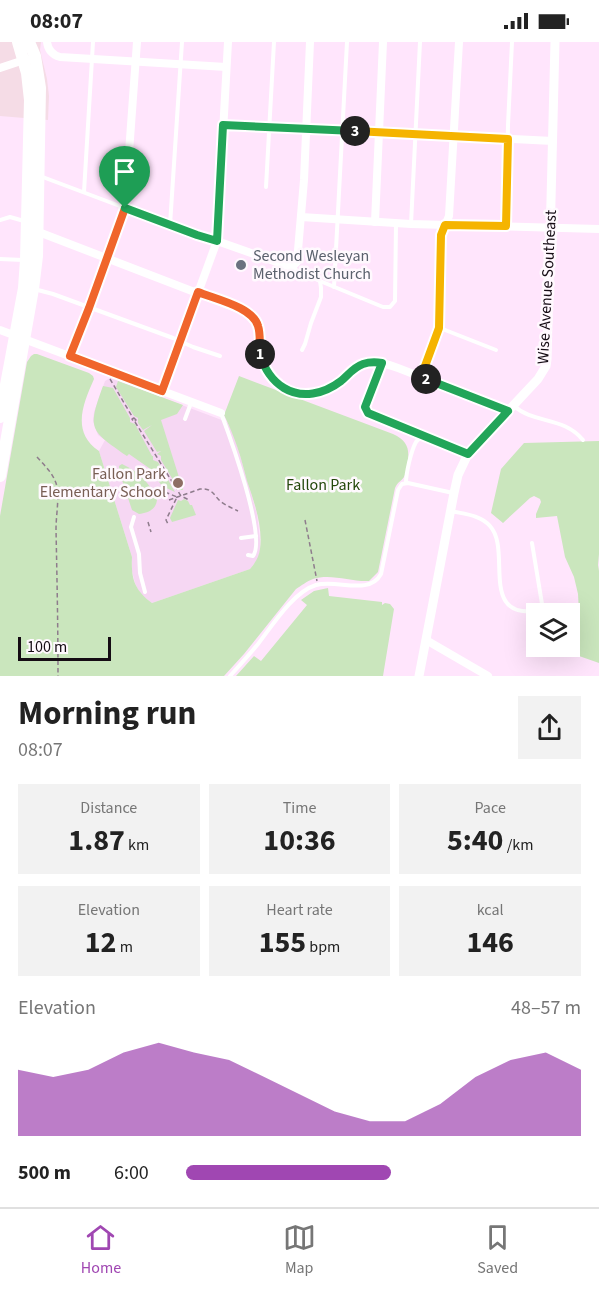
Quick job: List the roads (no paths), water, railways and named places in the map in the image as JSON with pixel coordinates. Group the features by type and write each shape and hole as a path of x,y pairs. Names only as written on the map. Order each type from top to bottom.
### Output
{"main road":[{"path":"18,42 29,58"},
{"path":"0,476 20,337 31,228 34,175 29,42"},
{"path":"0,417 33,289 37,264 31,228"}],"street":[{"path":"47,42 48,48 60,57 226,67"},
{"path":"70,356 125,208 137,42"},
{"path":"162,391 217,241 228,42"},
{"path":"217,241 288,266 293,266 297,262 310,42"},
{"path":"375,222 383,42"},
{"path":"421,377 439,328 441,235 449,216 459,42"},
{"name":"Wise Avenue Southeast","path":"419,676 454,493 462,465 468,454 543,373 547,359 555,42"},
{"path":"0,68 29,58"},
{"path":"223,125 553,141"},
{"path":"301,217 411,224 599,229"},
{"path":"31,228 245,310 254,317 258,325 260,353 266,369 277,383 290,391 307,394 323,391 362,364 375,362 511,408"},
{"path":"0,330 221,413"},
{"path":"425,436 468,454"},
{"path":"426,640 488,676"}],"lane":[{"path":"84,192 93,42"},
{"path":"170,225 182,42"},
{"path":"267,187 274,42"},
{"path":"334,287 347,42"},
{"path":"411,224 420,42"},
{"path":"506,226 512,42"},
{"path":"34,175 217,241"},
{"path":"0,220 10,217 31,228"},
{"path":"293,266 297,271 334,287 383,307 390,307 395,301 396,223"},
{"path":"0,258 26,260"},
{"path":"302,350 321,297 320,281"},
{"path":"33,289 220,356"},
{"path":"439,328 496,350"},
{"path":"382,363 365,407 366,410 368,413 425,436"},
{"path":"185,419 191,402"},
{"path":"511,408 572,429 583,440"},
{"path":"221,413 253,512 256,554 248,555"},
{"path":"406,483 408,467 416,444 425,436"},
{"path":"230,676 295,598 307,588 332,583 364,586 372,584 378,578 383,566 398,490 402,484 454,493"},
{"path":"451,511 480,518 494,530 505,600 510,606 525,612 543,610 532,543"},
{"path":"134,517 131,527 139,554 140,573 145,592"},
{"path":"241,538 256,536"}],"place":[{"name":"Second Wesleyan Methodist Church","path":"241,265"},
{"name":"Fallon Park Elementary School","path":"178,483"}],"park label":[{"name":"Fallon Park","path":"323,485"}]}
